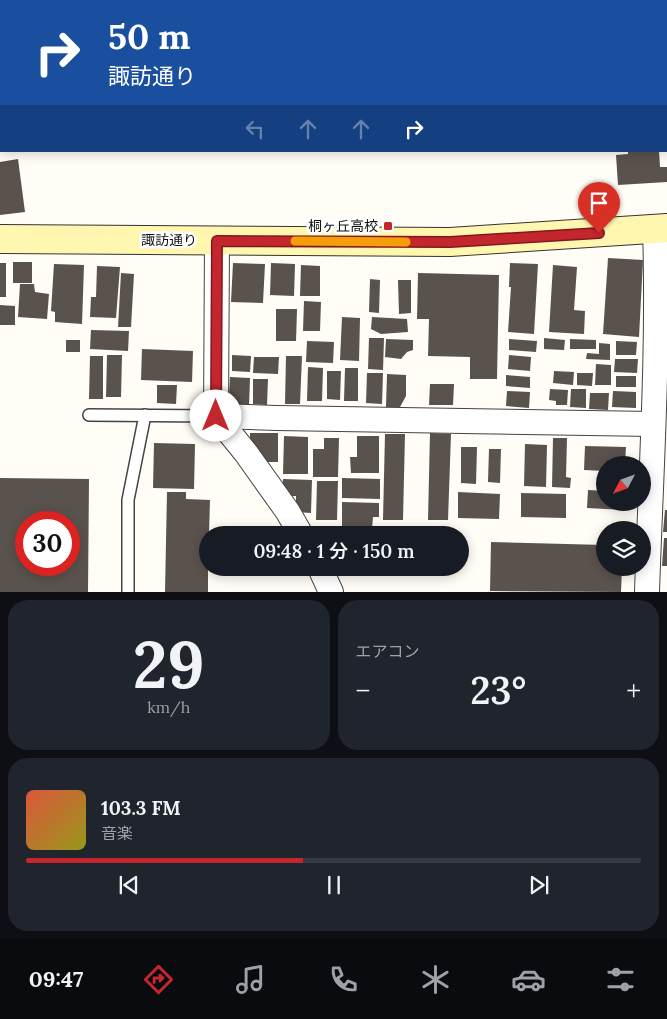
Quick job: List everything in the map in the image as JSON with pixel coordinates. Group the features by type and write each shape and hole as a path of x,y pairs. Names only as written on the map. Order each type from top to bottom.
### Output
{"street":[{"name":"諏訪通り","path":"0,239 450,242 661,229"},
{"path":"647,592 653,424 662,332 657,273 661,229"},
{"path":"217,241 216,416 246,453 296,526"},
{"path":"216,416 653,424"},
{"path":"324,576 331,592"}],"lane":[{"path":"89,415 216,416"},
{"path":"128,592 128,500 145,415"}],"building":[{"path":"628,152 659,152 660,167 667,167 667,182 618,185 616,155 628,154"},
{"path":"18,159 25,212 0,215 0,162"},
{"path":"608,258 643,260 639,337 603,334"},
{"path":"13,262 32,262 32,283 13,283"},
{"path":"0,263 6,263 6,297 0,297"},
{"path":"233,263 265,264 263,303 231,302"},
{"path":"271,263 295,264 294,296 270,295"},
{"path":"510,263 538,264 534,334 508,332 511,287 509,287"},
{"path":"54,264 84,265 82,324 55,322 55,312 51,311"},
{"path":"301,265 320,266 320,296 300,296"},
{"path":"553,265 577,267 574,310 585,311 584,334 549,332"},
{"path":"97,266 120,267 116,318 90,317 91,297 96,297"},
{"path":"121,273 134,274 131,327 118,327"},
{"path":"418,273 499,275 497,379 470,379 470,357 428,356 429,319 417,319"},
{"path":"370,279 380,280 379,313 369,312"},
{"path":"398,280 411,280 411,313 399,314"},
{"path":"20,284 34,284 35,292 49,294 47,319 18,317"},
{"path":"304,301 321,302 320,331 303,331"},
{"path":"0,305 15,306 15,325 0,325"},
{"path":"276,309 297,309 296,341 276,341"},
{"path":"342,317 360,318 359,361 340,360"},
{"path":"372,317 407,319 408,332 381,334 371,329"},
{"path":"91,330 129,331 128,351 90,349"},
{"path":"369,338 384,338 383,370 368,369"},
{"path":"544,338 565,340 564,350 544,349"},
{"path":"386,339 413,340 413,350 407,352 401,359 385,357"},
{"path":"509,339 537,341 536,352 509,350"},
{"path":"570,339 596,340 596,349 570,349"},
{"path":"66,340 80,340 80,352 66,352"},
{"path":"307,341 334,342 333,363 306,362"},
{"path":"616,341 637,342 636,355 616,355"},
{"path":"599,343 610,344 610,360 586,359 587,353 599,354"},
{"path":"142,349 193,351 192,382 141,380"},
{"path":"107,355 122,355 121,397 106,397"},
{"path":"232,355 251,356 250,372 232,371"},
{"path":"509,355 531,357 530,371 508,369"},
{"path":"90,356 103,356 103,399 89,399"},
{"path":"286,356 302,356 300,404 285,404"},
{"path":"254,357 279,357 278,374 253,373"},
{"path":"615,359 638,359 637,373 614,372"},
{"path":"596,364 611,365 611,385 595,385"},
{"path":"308,367 323,368 322,401 307,401"},
{"path":"345,368 358,368 358,401 344,401"},
{"path":"327,371 341,371 340,400 327,399"},
{"path":"554,371 574,372 573,385 553,383"},
{"path":"367,373 383,373 382,404 366,403"},
{"path":"577,373 593,373 592,386 577,385"},
{"path":"387,374 406,375 406,396 400,407 386,407"},
{"path":"506,375 530,377 530,388 506,386"},
{"path":"616,376 636,376 636,387 616,387"},
{"path":"230,377 250,378 249,406 239,405 229,395"},
{"path":"253,379 268,379 267,405 253,404"},
{"path":"430,384 454,384 453,405 429,405"},
{"path":"157,385 177,385 176,404 157,403"},
{"path":"550,389 568,390 567,405 556,405 556,401 549,400"},
{"path":"571,389 586,389 586,408 570,407"},
{"path":"507,391 530,392 529,408 506,406"},
{"path":"613,391 636,392 636,408 612,407"},
{"path":"590,393 609,393 608,410 589,409"},
{"path":"250,433 278,433 278,462 258,462 250,450"},
{"path":"430,433 451,434 448,520 428,520"},
{"path":"385,434 405,434 403,520 383,520"},
{"path":"284,436 308,437 308,474 283,474"},
{"path":"357,436 379,436 379,473 351,473 350,457 357,457"},
{"path":"324,438 339,438 338,477 313,477 313,449 324,449"},
{"path":"553,438 567,438 566,477 571,478 570,488 552,487"},
{"path":"154,443 195,444 194,489 153,488"},
{"path":"525,444 547,445 546,487 524,486"},
{"path":"585,446 626,447 626,456 596,456 596,471 584,470"},
{"path":"461,447 477,447 476,484 461,483"},
{"path":"489,449 501,449 500,483 488,482"},
{"path":"0,478 89,479 88,592 0,592"},
{"path":"342,478 380,479 380,499 342,498"},
{"path":"283,479 312,480 311,513 296,512 296,496 282,496"},
{"path":"317,481 338,481 337,520 316,520"},
{"path":"588,490 596,490 596,508 587,508"},
{"path":"167,492 186,492 186,499 210,500 209,526 199,526 199,576 208,576 208,592 165,592"},
{"path":"458,492 500,494 499,519 458,518"},
{"path":"521,493 566,494 566,518 521,517"},
{"path":"342,502 379,503 379,517 373,517 372,526 342,526"},
{"path":"665,510 667,510 667,532 663,532"},
{"path":"664,538 667,538 667,566 662,566"},
{"path":"491,542 596,545 596,576 622,576 621,592 490,591"}],"slow traffic":[{"path":"295,241 406,242"}],"place":[{"name":"桐ヶ丘高校","path":"388,226"}],"route":[{"path":"216,416 217,241 450,242 599,233"}]}
